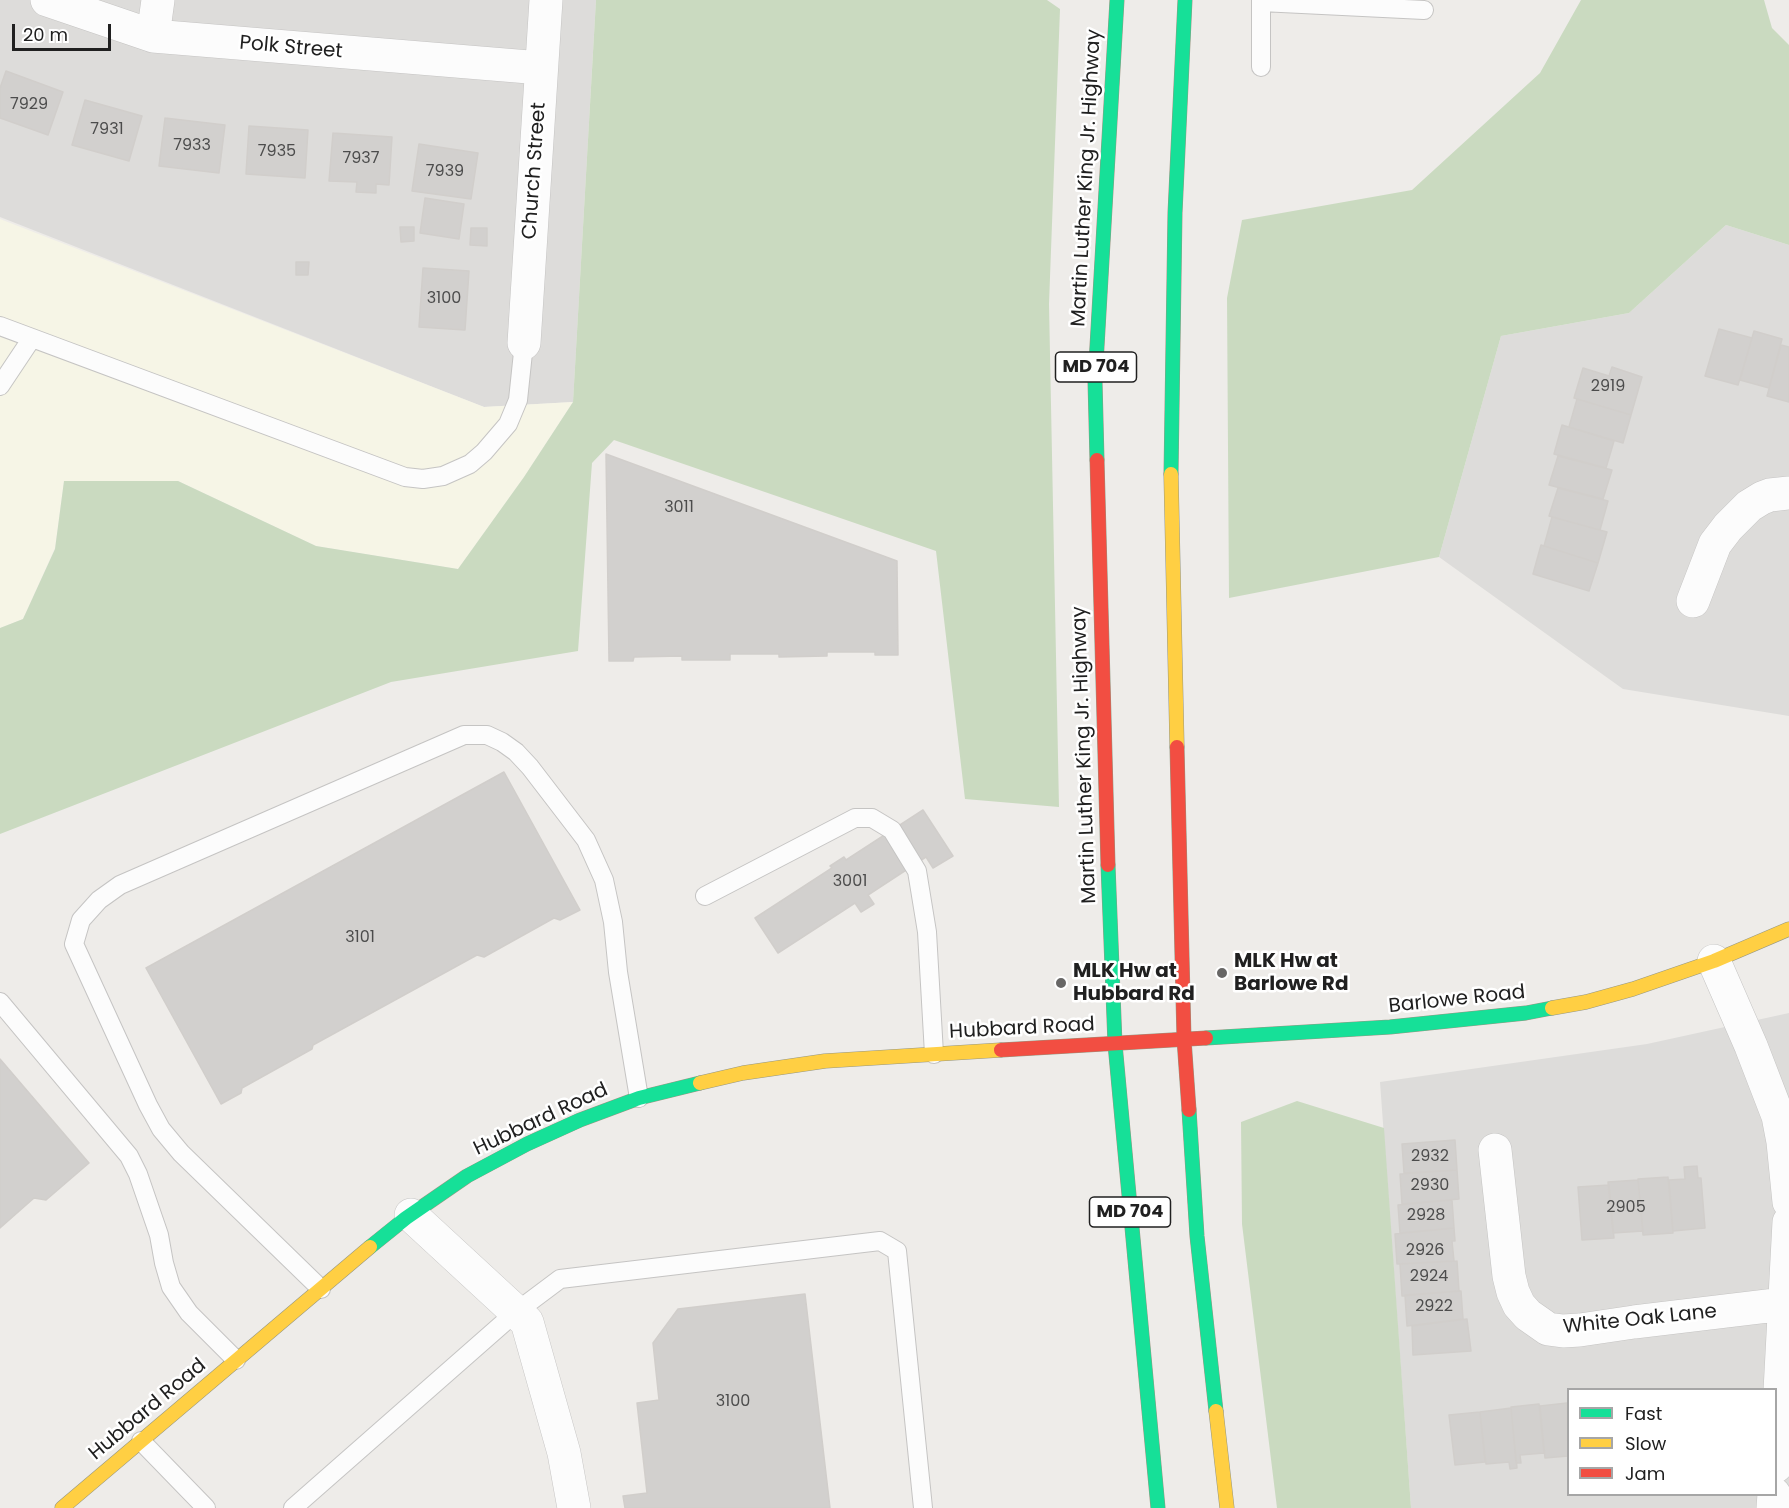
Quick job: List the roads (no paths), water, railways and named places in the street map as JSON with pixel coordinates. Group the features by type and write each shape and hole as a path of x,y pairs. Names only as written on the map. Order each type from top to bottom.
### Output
{"main road":[{"name":"Martin Luther King Jr. Highway","path":"1117,0 1095,381 1102,735 1115,1044 1158,1508"},
{"name":"MD 704","path":"1185,0 1175,213 1172,462 1184,1040 1197,1236 1227,1508"},
{"name":"Barlowe Road","path":"1115,1044 1389,1027 1526,1013 1586,1002 1633,989 1714,961 1789,929"},
{"name":"Hubbard Road","path":"62,1508 411,1215 467,1176 527,1144 580,1120 639,1098 680,1087 743,1073 825,1061 1115,1044"}],"street":[{"name":"Polk Street","path":"47,0 153,36 541,68"},
{"path":"153,36 158,0"},
{"name":"Church Street","path":"524,343 546,0"},
{"path":"1693,601 1715,544 1728,527 1749,506 1762,498 1780,493 1789,494"},
{"path":"1714,961 1778,1116 1789,1202"},
{"name":"White Oak Lane","path":"1495,1150 1509,1276 1513,1292 1519,1305 1528,1315 1548,1329 1580,1330 1784,1304"},
{"path":"411,1215 528,1322 564,1453 574,1508"},
{"path":"1777,1446 1789,1222"}],"lane":[{"path":"1261,68 1261,1 1424,10"},
{"path":"0,326 405,477 423,478 443,476 470,464 484,452 508,424 518,400 524,343"},
{"path":"0,386 32,338"},
{"path":"321,1289 181,1153 161,1129 148,1105 74,944 81,920 99,900 120,885 464,735 487,735 516,752 530,767 586,840 604,880 613,922 618,972 639,1098"},
{"path":"705,896 855,818 872,818 892,830 917,872 927,932 934,1054"},
{"path":"0,1002 129,1156 138,1174 159,1235 171,1287 189,1313 236,1360"},
{"path":"293,1508 516,1312 560,1279 880,1241 897,1251 923,1508"},
{"path":"141,1441 206,1508"}],"place":[{"name":"MLK Hw at Barlowe Rd","path":"1222,973"},
{"name":"MLK Hw at Hubbard Rd","path":"1061,983"}]}
